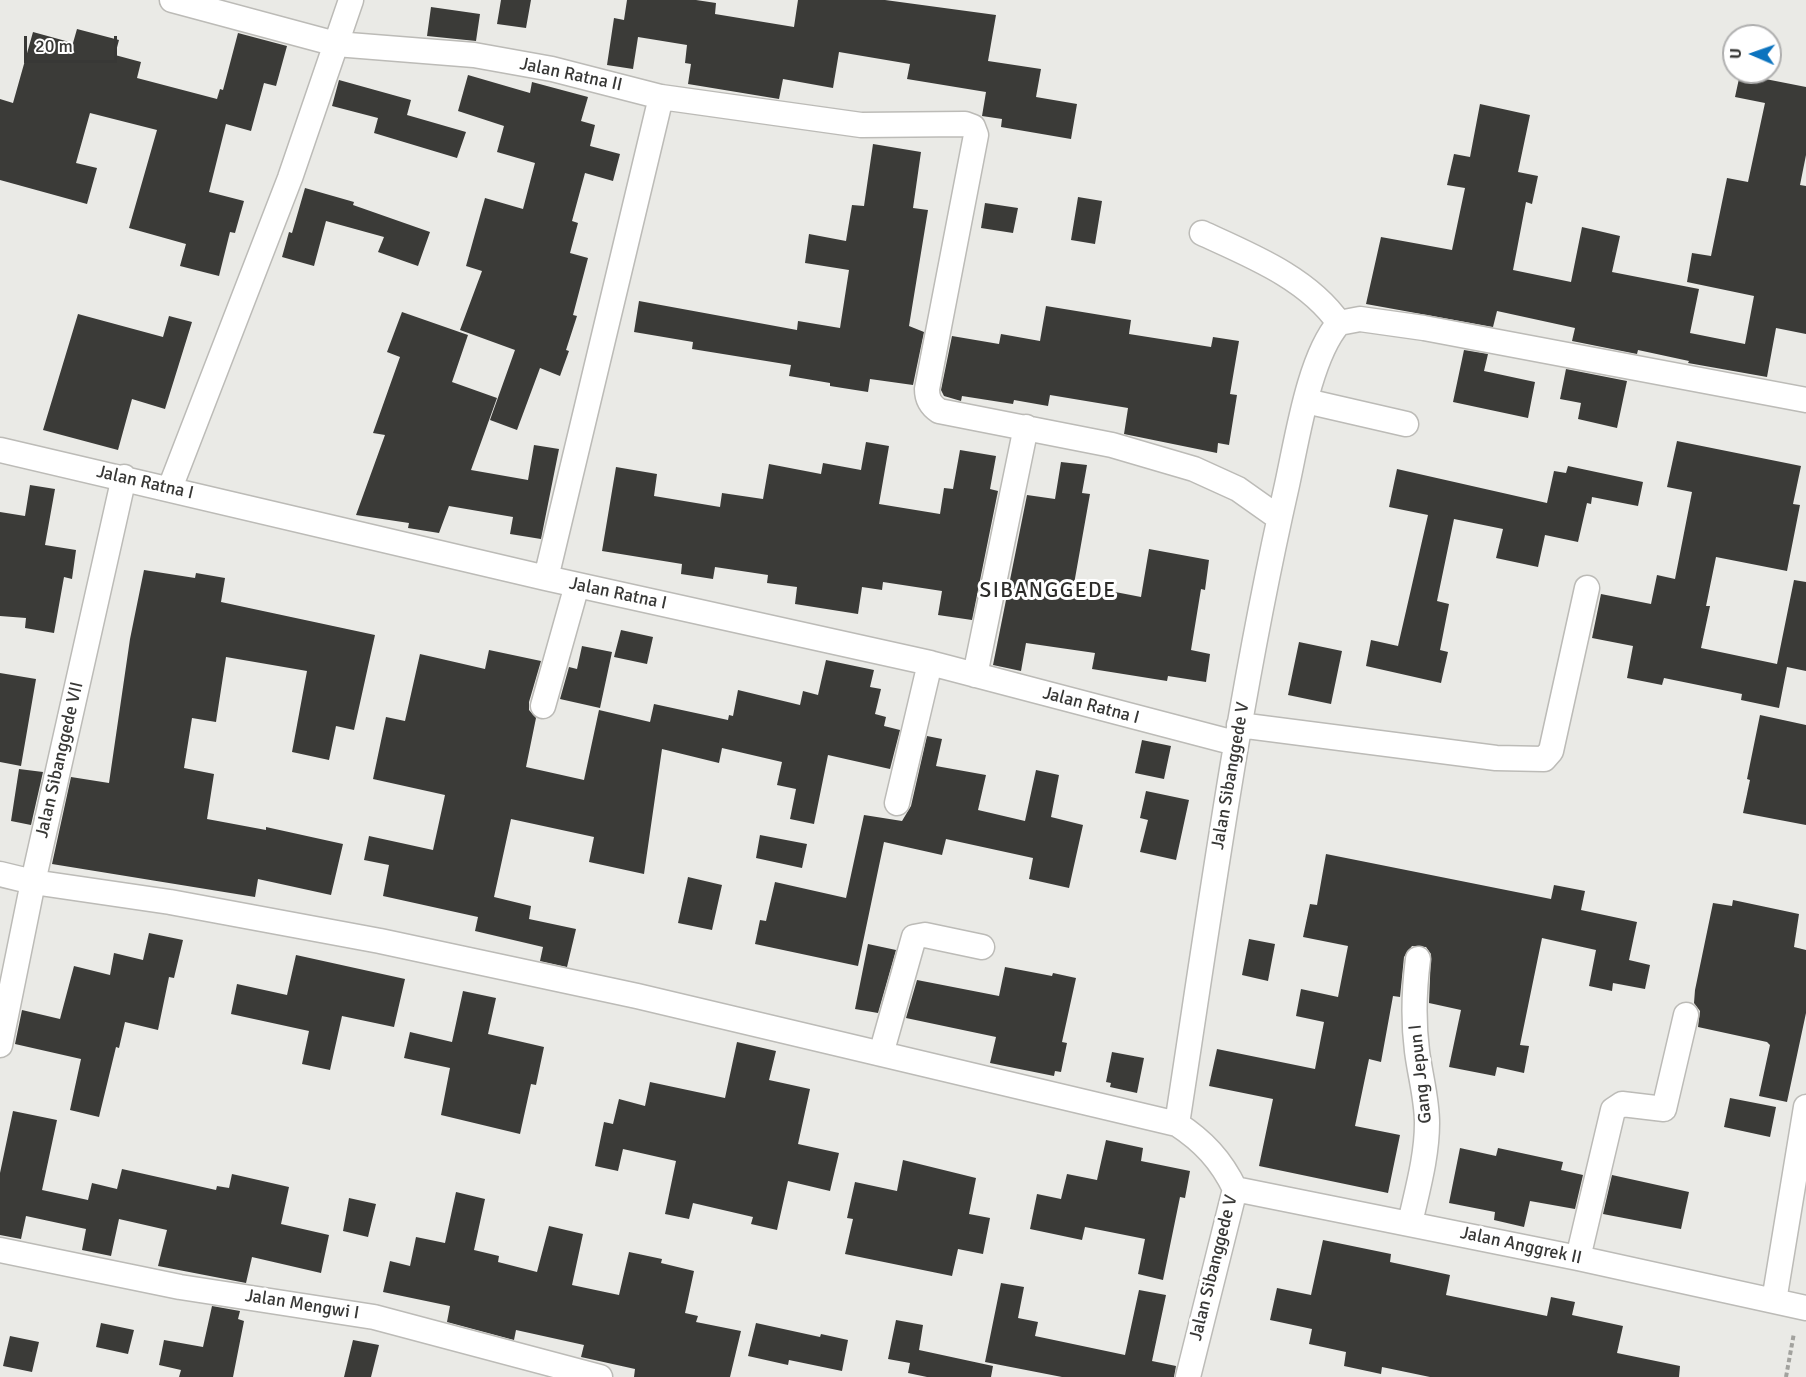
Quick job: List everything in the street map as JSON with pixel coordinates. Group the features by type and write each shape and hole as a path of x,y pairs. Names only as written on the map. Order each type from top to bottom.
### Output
{"street":[{"name":"Jalan Ratna II","path":"172,0 336,44 474,55 552,69 661,97 861,125 962,123 972,127 976,135 927,396 933,407 939,411 1026,427"},
{"path":"170,488 290,178 351,0"},
{"path":"546,578 661,97"},
{"path":"1202,233 1245,252 1310,290 1339,323 1360,319 1424,328 1806,400"},
{"name":"Jalan Sibanggede V","path":"1188,1377 1235,1189 1227,1173 1206,1145 1177,1124 1237,734 1279,518 1306,401 1327,339 1339,323"},
{"path":"1306,401 1406,424"},
{"path":"975,675 1026,427 1112,445 1194,469 1238,489 1279,518"},
{"name":"Jalan Ratna I","path":"0,450 124,477 546,578 1237,734 1497,758 1544,759 1551,751 1587,588"},
{"name":"Jalan Sibanggede VII","path":"0,1045 33,882 124,477"},
{"path":"543,706 577,585"},
{"path":"897,802 930,663"},
{"path":"0,874 33,882 170,902 380,941 637,996 1177,1124"},
{"path":"881,1054 914,937 925,935 982,947"},
{"name":"Gang Jepun I","path":"1410,1223 1423,1162 1427,1126 1426,1103 1415,1034 1413,997 1418,959"},
{"path":"1578,1258 1613,1110 1622,1104 1664,1109 1686,1015"},
{"path":"1774,1301 1806,1107"},
{"name":"Jalan Anggrek II","path":"1235,1189 1410,1223 1802,1307"},
{"name":"Jalan Mengwi I","path":"0,1250 180,1287 374,1317 600,1377"}],"path":[{"path":"1786,1377 1802,1307"}],"building":[{"path":"501,0 531,0 526,28 497,24"},
{"path":"627,0 696,0 716,3 715,14 794,27 798,0 885,0 996,15 988,61 1041,69 1036,97 1077,104 1071,139 1001,127 1002,119 982,116 986,92 907,79 910,64 839,52 833,88 783,79 779,99 688,84 691,64 685,63 687,45 638,37 633,69 607,65 614,18 624,20"},
{"path":"431,7 480,14 476,41 427,36"},
{"path":"77,29 119,40 115,55 141,62 137,78 217,99 220,89 223,90 238,33 287,46 276,86 264,83 251,131 226,124 209,192 244,201 235,233 230,232 219,276 180,266 186,244 129,228 157,130 90,113 76,163 97,168 87,204 0,180 0,99 13,103 33,32 73,43"},
{"path":"468,75 530,93 532,82 588,97 581,121 595,125 590,146 620,154 613,181 585,173 572,221 578,223 570,253 588,258 573,315 577,316 566,350 569,351 560,376 540,368 517,430 490,420 515,350 460,330 482,271 466,266 485,198 523,209 535,163 497,152 504,126 458,111"},
{"path":"339,80 411,100 407,115 466,132 457,158 374,133 378,118 332,106"},
{"path":"1782,82 1806,87 1806,155 1800,185 1806,186 1806,334 1776,328 1767,377 1688,363 1689,361 1638,350 1637,354 1572,341 1575,328 1497,311 1493,327 1366,304 1381,237 1452,250 1465,188 1447,185 1454,154 1470,157 1480,104 1530,115 1518,172 1538,176 1532,204 1526,202 1513,270 1571,282 1582,227 1620,236 1612,272 1699,289 1690,333 1745,344 1754,296 1687,282 1692,253 1711,256 1727,178 1748,182 1765,103 1735,97 1738,84"},
{"path":"873,144 921,152 913,208 928,210 909,326 924,332 913,385 870,379 868,392 830,386 830,383 789,376 791,365 692,349 693,342 634,332 639,301 797,330 798,321 840,328 849,270 805,263 809,234 846,241 852,205 864,206"},
{"path":"305,188 354,202 353,205 430,232 418,266 378,252 384,237 326,221 314,266 282,257 289,232 292,233"},
{"path":"1078,197 1102,201 1095,244 1071,240"},
{"path":"985,203 1018,208 1013,233 981,228"},
{"path":"1046,306 1131,320 1129,334 1211,347 1213,337 1239,341 1230,394 1237,395 1229,445 1218,443 1217,453 1124,434 1128,408 1050,395 1048,406 1014,400 1013,404 962,396 961,401 944,396 941,390 952,336 999,344 1001,334 1040,341"},
{"path":"402,312 468,335 452,382 497,398 471,470 528,480 534,445 559,449 541,539 510,534 513,517 449,506 439,533 408,528 409,523 356,515 385,435 373,433 400,357 387,352"},
{"path":"78,314 163,337 169,316 192,322 165,409 132,399 118,450 43,430"},
{"path":"1464,350 1488,354 1484,371 1535,382 1528,418 1453,402"},
{"path":"1566,369 1627,381 1617,428 1578,419 1581,403 1560,399"},
{"path":"1677,441 1801,466 1793,504 1800,505 1787,571 1716,557 1706,606 1710,606 1701,648 1777,664 1794,580 1806,582 1806,671 1787,667 1779,708 1741,700 1742,694 1664,678 1662,685 1627,678 1633,646 1592,638 1601,594 1651,604 1657,575 1675,579 1692,492 1667,487"},
{"path":"866,442 889,446 879,504 940,514 944,488 953,489 960,450 996,456 990,489 998,491 972,620 938,615 942,591 883,582 882,590 862,587 858,614 795,604 797,587 767,583 768,575 715,567 713,579 681,574 682,564 602,551 616,467 657,474 654,496 720,507 722,493 763,499 769,464 821,474 823,463 861,470"},
{"path":"1061,462 1087,465 1082,493 1090,494 1074,584 1141,597 1149,549 1209,560 1205,590 1201,589 1191,650 1210,654 1206,682 1168,676 1167,681 1092,669 1095,653 1026,643 1021,671 993,665 1027,495 1055,499"},
{"path":"1568,466 1643,482 1638,506 1592,497 1591,504 1587,503 1578,542 1545,535 1538,567 1496,558 1503,529 1454,519 1437,601 1449,604 1440,650 1448,652 1441,683 1366,666 1371,640 1398,646 1428,515 1389,507 1397,469 1547,503 1554,471 1566,473"},
{"path":"30,485 55,489 45,545 76,550 72,579 64,577 54,633 25,628 26,618 0,616 0,512 25,516"},
{"path":"144,570 195,578 196,573 225,578 221,602 375,635 354,730 336,726 329,760 292,752 307,671 226,657 216,722 192,718 184,768 214,774 207,819 266,830 266,827 343,844 331,895 258,879 255,897 52,864 71,777 109,783 130,639"},
{"path":"621,630 653,637 647,664 614,657"},
{"path":"1299,642 1342,651 1331,704 1288,695"},
{"path":"582,646 612,652 600,708 560,699 569,667 577,669"},
{"path":"489,650 541,661 529,702 529,710 536,718 526,767 584,780 599,710 650,722 654,704 728,720 729,715 733,716 738,690 800,705 803,691 818,695 826,660 874,670 870,687 881,689 875,714 886,717 884,726 900,730 890,769 828,755 814,824 790,819 796,789 777,785 782,762 722,748 719,763 662,749 644,874 589,862 594,837 511,819 494,897 531,906 529,919 576,929 567,967 540,961 543,947 475,931 478,917 383,896 389,865 364,860 369,836 433,850 445,795 373,779 386,717 405,721 420,654 485,669"},
{"path":"0,673 36,679 21,766 0,762"},
{"path":"1760,715 1806,725 1806,825 1743,813 1750,780 1747,779"},
{"path":"927,736 942,739 936,766 986,775 978,810 1025,821 1036,770 1059,775 1051,817 1083,825 1069,888 1029,879 1033,858 946,839 942,855 884,842 858,966 755,944 760,920 766,921 775,882 846,898 864,815 902,821 911,806"},
{"path":"1142,740 1171,746 1164,779 1135,773"},
{"path":"19,769 43,772 31,825 11,821"},
{"path":"1146,791 1189,800 1176,860 1140,852 1148,820 1140,818"},
{"path":"760,835 807,844 802,868 756,858"},
{"path":"1326,854 1551,899 1554,885 1585,891 1581,910 1637,922 1629,960 1650,965 1645,989 1613,983 1612,991 1589,986 1596,950 1542,938 1520,1045 1529,1046 1524,1073 1497,1067 1495,1076 1449,1067 1461,1010 1429,1003 1431,954 1426,947 1412,946 1404,957 1400,997 1393,996 1381,1062 1369,1059 1355,1126 1400,1135 1388,1193 1259,1166 1273,1099 1209,1086 1217,1049 1315,1069 1324,1022 1296,1016 1301,989 1338,997 1348,946 1303,937 1310,904 1317,905"},
{"path":"688,877 722,885 712,930 678,923"},
{"path":"1733,900 1799,914 1794,947 1806,950 1806,1013 1787,1102 1759,1096 1770,1045 1767,1042 1698,1027 1700,1011 1694,1003 1695,990 1713,903 1732,906"},
{"path":"149,933 183,940 174,978 169,977 158,1030 125,1022 119,1048 116,1047 99,1117 70,1110 81,1059 15,1044 22,1010 60,1019 74,966 110,975 114,953 143,960"},
{"path":"1249,939 1275,944 1268,981 1242,975"},
{"path":"868,944 896,950 878,1013 855,1009"},
{"path":"296,955 405,979 394,1027 342,1016 330,1070 302,1064 309,1031 231,1014 237,984 287,995"},
{"path":"1005,967 1076,978 1062,1042 1067,1043 1061,1072 1055,1071 1054,1076 990,1063 996,1037 906,1018 917,980 999,996"},
{"path":"463,991 496,998 488,1034 544,1047 536,1085 531,1084 520,1134 441,1115 450,1068 404,1058 410,1032 452,1042"},
{"path":"737,1042 776,1051 769,1080 810,1089 798,1144 839,1153 830,1191 788,1181 777,1230 751,1224 753,1217 693,1203 689,1219 665,1214 676,1161 623,1149 618,1171 595,1166 604,1122 613,1124 619,1099 645,1106 650,1082 725,1098"},
{"path":"1112,1052 1144,1058 1137,1093 1110,1087 1111,1083 1106,1082"},
{"path":"1730,1098 1776,1107 1770,1137 1724,1127"},
{"path":"13,1111 57,1120 42,1190 88,1200 92,1183 117,1189 122,1169 216,1190 217,1186 229,1188 232,1174 289,1187 281,1224 329,1235 321,1273 252,1257 246,1283 158,1266 167,1230 119,1219 111,1256 82,1250 86,1229 26,1216 21,1239 0,1235 0,1173"},
{"path":"1106,1140 1143,1148 1141,1161 1190,1171 1185,1198 1180,1197 1163,1280 1138,1274 1145,1239 1085,1227 1082,1240 1030,1229 1037,1194 1061,1199 1067,1174 1097,1180"},
{"path":"1460,1148 1496,1156 1498,1148 1563,1162 1561,1170 1583,1175 1575,1209 1530,1201 1524,1227 1494,1220 1495,1212 1449,1203"},
{"path":"903,1160 976,1178 969,1214 990,1218 983,1254 958,1249 952,1276 845,1254 853,1219 847,1218 855,1182 897,1191"},
{"path":"1612,1175 1689,1192 1681,1229 1603,1214"},
{"path":"456,1192 485,1199 474,1250 499,1256 498,1262 537,1272 549,1226 583,1234 572,1285 619,1295 629,1252 662,1259 661,1263 694,1271 685,1313 698,1316 696,1322 741,1331 730,1377 634,1377 635,1369 581,1357 584,1345 516,1330 514,1340 447,1322 450,1306 383,1292 390,1261 410,1266 416,1237 445,1243"},
{"path":"349,1198 376,1204 368,1237 343,1231"},
{"path":"1323,1240 1391,1254 1390,1262 1450,1275 1446,1295 1547,1316 1551,1297 1575,1302 1572,1315 1623,1326 1617,1353 1680,1366 1679,1377 1430,1377 1382,1367 1381,1374 1344,1366 1346,1352 1309,1344 1312,1329 1270,1320 1277,1288 1311,1295"},
{"path":"1001,1283 1024,1287 1018,1318 1038,1322 1035,1336 1125,1355 1139,1290 1166,1295 1152,1361 1176,1366 1174,1377 1062,1377 985,1362"},
{"path":"212,1306 240,1311 238,1319 244,1321 233,1377 179,1377 181,1370 159,1365 164,1340 203,1347"},
{"path":"896,1320 923,1325 919,1350 993,1366 991,1377 927,1377 908,1373 910,1363 888,1359"},
{"path":"101,1323 134,1330 128,1354 96,1347"},
{"path":"756,1323 820,1337 821,1334 848,1340 842,1371 789,1360 788,1365 748,1356"},
{"path":"10,1336 39,1342 32,1372 3,1366"},
{"path":"353,1340 379,1345 371,1377 344,1377"}],"district":[{"name":"SIBANGGEDE","path":"1048,591"}]}
